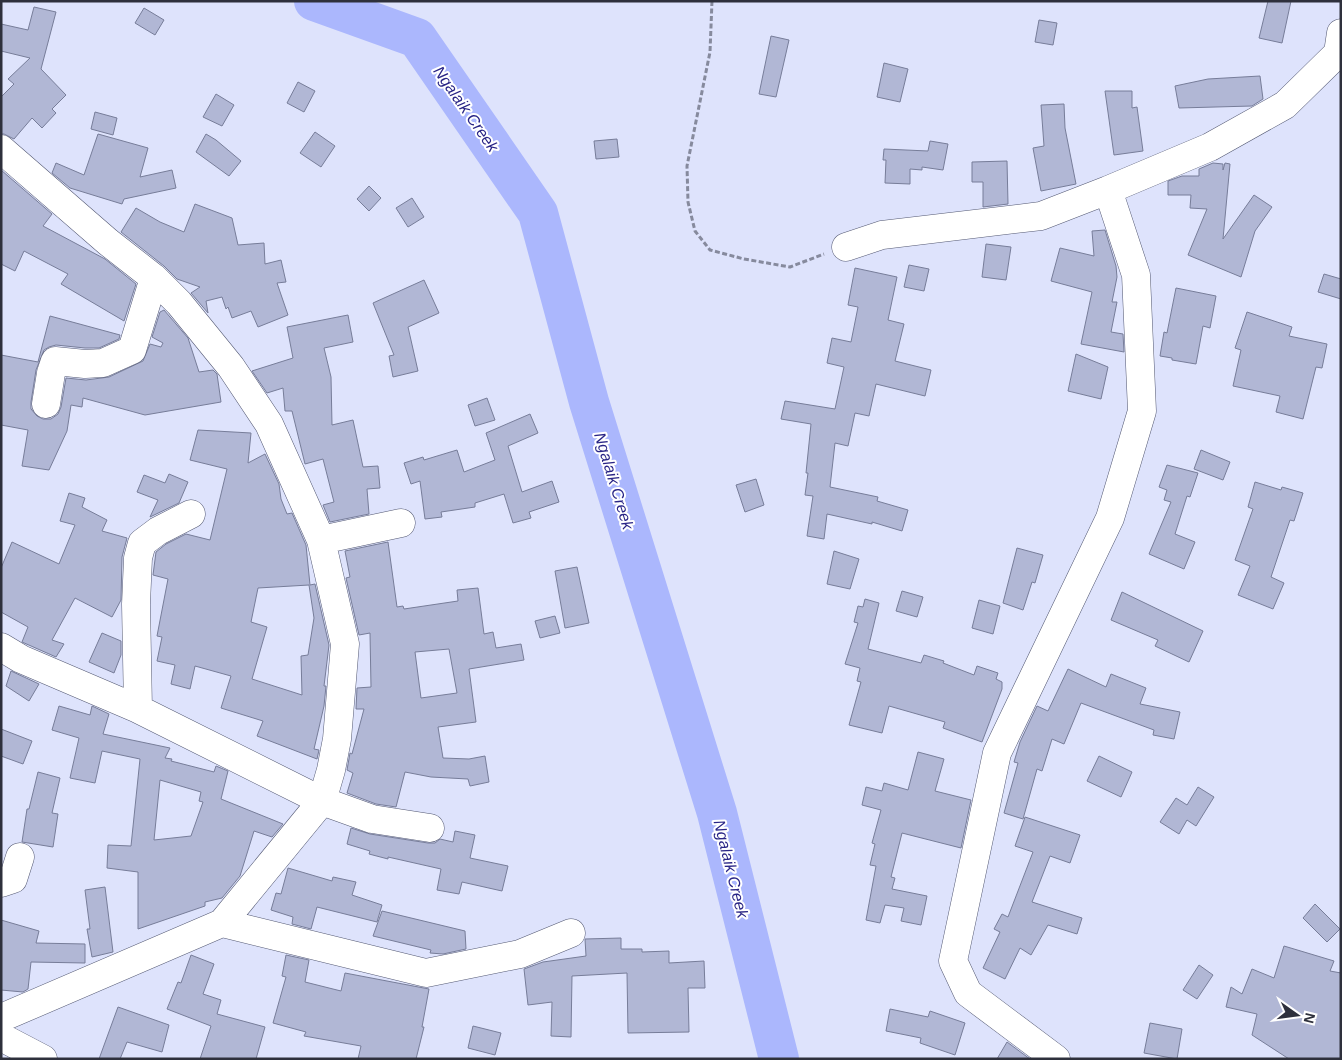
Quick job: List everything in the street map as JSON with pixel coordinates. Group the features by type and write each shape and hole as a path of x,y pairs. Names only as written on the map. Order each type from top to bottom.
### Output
{"street":[{"path":"846,247 882,235 1042,216 1108,190 1210,147 1285,105 1340,47"},
{"path":"1,149 108,242 154,278 179,303 231,367 268,424 321,540 344,644 337,739 322,802 222,923 1,1018"},
{"path":"1056,1059 968,993 953,961 997,753 1110,518 1142,411 1136,274 1108,190"},
{"path":"46,404 55,361 85,364 103,363 132,350 154,278"},
{"path":"138,709 136,604 138,558 142,543 158,531 191,514"},
{"path":"321,540 401,522"},
{"path":"1,647 21,659 138,709 322,802 372,819 430,828"},
{"path":"1,884 13,879 20,857"},
{"path":"222,923 426,973 520,954 571,933"},
{"path":"1,1038 43,1059"}],"path":[{"path":"712,1 710,52 687,166 688,202 695,231 710,250 744,259 790,266 846,247"}],"building":[{"path":"1268,1 1291,1 1282,43 1259,38"},
{"path":"34,7 56,12 41,69 66,95 52,109 56,113 42,128 32,118 14,139 1,134 1,97 14,84 8,79 30,58 1,51 1,24 28,30"},
{"path":"144,8 164,20 155,35 135,23"},
{"path":"1039,20 1057,23 1053,45 1035,42"},
{"path":"771,36 789,40 776,97 759,94"},
{"path":"884,63 908,69 900,102 877,97"},
{"path":"1260,76 1263,99 1252,106 1179,108 1175,86 1208,79"},
{"path":"298,82 315,91 304,112 287,103"},
{"path":"1105,91 1132,91 1132,108 1137,107 1143,151 1114,155"},
{"path":"216,94 234,105 222,126 203,117"},
{"path":"1064,104 1065,128 1076,184 1041,191 1033,148 1044,146 1041,105"},
{"path":"95,112 117,118 113,135 91,129"},
{"path":"315,132 335,146 321,167 300,153"},
{"path":"98,134 148,148 140,177 172,170 176,188 124,199 122,204 70,188 52,173 56,163 84,175"},
{"path":"206,134 241,161 229,176 196,152"},
{"path":"617,139 619,157 596,159 594,141"},
{"path":"930,141 948,144 943,170 922,167 922,170 910,169 910,184 885,183 886,160 883,160 884,149 928,151"},
{"path":"1007,161 1008,204 983,207 983,182 972,182 972,162"},
{"path":"1213,163 1223,164 1223,170 1225,163 1230,164 1223,239 1254,195 1272,207 1255,231 1241,277 1188,255 1207,209 1190,208 1191,195 1168,195 1168,181 1182,176 1199,176 1199,169"},
{"path":"1,170 52,214 43,226 105,259 136,284 124,321 61,284 68,274 24,251 15,271 1,264"},
{"path":"369,186 381,198 369,211 357,199"},
{"path":"412,198 424,217 408,227 396,208"},
{"path":"195,204 232,218 238,245 264,243 265,264 281,260 286,282 277,283 288,315 258,327 251,311 232,318 228,307 226,309 222,297 206,301 208,313 191,293 200,287 177,279 164,266 121,232 136,208 160,222 184,232"},
{"path":"1105,230 1116,266 1117,277 1112,302 1117,302 1111,332 1123,334 1124,352 1081,344 1092,292 1051,281 1060,248 1094,256 1092,231"},
{"path":"986,244 1011,247 1006,280 982,277"},
{"path":"909,265 929,269 924,291 904,287"},
{"path":"855,268 897,277 888,320 904,324 895,361 931,370 925,396 876,384 869,416 855,413 848,446 835,443 830,487 878,497 877,501 908,510 902,531 872,522 872,524 827,514 824,539 807,536 813,496 805,495 811,424 781,419 785,401 835,409 844,367 827,363 832,338 851,342 858,307 848,305"},
{"path":"1324,274 1341,279 1341,299 1318,292"},
{"path":"424,280 439,313 408,327 418,371 393,377 389,356 394,355 373,303"},
{"path":"1176,288 1216,296 1210,328 1203,326 1196,364 1160,356 1164,332 1167,333"},
{"path":"164,310 188,338 199,372 213,370 217,374 221,402 145,415 83,398 82,407 71,405 67,431 49,470 22,466 28,430 1,425 1,355 38,362 50,316 120,335 119,339 99,348 56,345 44,350 36,370 31,409 37,416 43,419 51,419 58,414 61,407 66,378 86,380 109,377 143,361 150,344 161,347 163,343 152,337 160,312"},
{"path":"1247,312 1292,327 1289,336 1327,344 1322,368 1316,367 1303,419 1276,412 1280,396 1233,386 1241,350 1235,348"},
{"path":"348,315 353,342 324,348 331,377 332,425 353,420 363,467 378,466 380,488 367,489 369,514 330,522 323,505 334,502 323,459 305,464 292,411 285,411 283,388 267,393 252,371 293,358 287,327"},
{"path":"1076,354 1108,367 1101,399 1068,391"},
{"path":"487,398 495,420 475,426 468,405"},
{"path":"530,414 538,433 508,446 522,492 552,481 559,502 529,512 531,518 513,523 504,494 475,503 475,507 441,512 442,517 425,519 420,481 411,484 404,463 423,457 424,460 457,450 464,472 495,460 486,433"},
{"path":"198,430 251,433 248,463 265,454 279,484 281,499 287,514 292,513 306,545 310,585 315,584 329,645 324,686 326,686 324,706 314,749 319,750 317,759 257,736 263,721 221,708 231,676 195,666 190,689 171,684 175,665 157,661 162,637 157,636 168,579 153,575 156,552 166,544 186,534 210,540 227,469 190,460","holes":["309,585 314,618 308,655 301,656 302,695 252,679 267,627 251,622 258,588"]},
{"path":"1201,450 1230,462 1223,480 1194,469"},
{"path":"1167,465 1198,473 1190,497 1187,496 1175,534 1195,542 1184,569 1149,554 1171,502 1164,500 1167,490 1159,487"},
{"path":"169,474 188,482 179,503 150,517 158,500 137,492 144,475 165,483"},
{"path":"756,479 764,505 745,512 736,485"},
{"path":"1255,482 1281,490 1282,487 1303,493 1294,521 1290,520 1271,577 1284,583 1273,609 1238,595 1250,566 1235,560 1253,509 1248,507"},
{"path":"69,493 85,498 82,507 107,520 102,531 127,538 122,557 121,600 112,617 75,598 52,640 64,644 56,657 22,642 28,627 1,612 1,568 12,542 59,564 75,525 60,521"},
{"path":"388,542 397,607 403,606 404,609 458,601 457,590 478,588 484,634 493,632 496,648 521,644 524,660 469,669 476,722 438,727 443,758 469,759 485,756 489,782 470,786 468,779 431,777 405,772 396,807 376,804 347,793 353,773 347,770 350,753 352,754 364,709 356,709 357,688 371,687 370,633 359,635 346,578 350,577 345,551","holes":["449,649 457,693 421,698 415,652"]},
{"path":"1017,548 1043,555 1035,583 1032,582 1023,610 1003,603"},
{"path":"834,551 859,559 850,589 827,584"},
{"path":"577,567 589,623 565,628 555,571"},
{"path":"902,591 923,597 917,617 896,611"},
{"path":"1122,592 1203,631 1189,662 1155,646 1158,640 1111,620"},
{"path":"865,599 879,603 868,649 921,663 924,655 944,661 943,663 974,675 977,666 998,673 996,679 1002,682 1002,689 982,742 943,728 945,722 889,706 882,733 849,725 861,682 857,681 860,668 845,664 858,623 854,622 858,606 863,607"},
{"path":"979,600 1000,606 993,634 972,628"},
{"path":"555,616 560,633 540,638 535,621"},
{"path":"102,633 121,641 121,655 114,673 89,662"},
{"path":"1068,669 1106,687 1111,674 1146,688 1140,704 1180,712 1174,739 1153,735 1154,730 1081,703 1064,744 1052,739 1042,771 1037,769 1023,819 1004,813 1018,763 1014,762 1020,742 1037,706 1048,711"},
{"path":"11,671 39,684 29,701 6,686"},
{"path":"59,706 90,715 92,706 109,714 103,734 170,748 165,758 172,759 171,761 214,772 216,766 228,771 221,799 283,824 272,837 254,831 240,876 222,898 205,902 205,906 138,929 138,872 107,868 108,845 131,846 140,759 102,751 95,783 70,778 79,738 52,730","holes":["160,780 201,792 199,801 203,802 191,836 154,840"]},
{"path":"1,729 32,741 23,764 1,756"},
{"path":"918,752 944,759 935,791 971,800 961,848 902,833 891,877 895,878 892,889 927,896 921,925 901,921 904,908 885,905 880,923 866,920 876,866 870,865 875,844 872,843 881,810 862,805 866,787 882,791 884,783 908,790"},
{"path":"1099,756 1132,772 1121,797 1087,781"},
{"path":"38,772 60,778 52,813 58,814 53,847 22,842 27,809 29,809"},
{"path":"1198,787 1214,797 1196,826 1187,820 1179,834 1160,822 1176,798 1187,805"},
{"path":"1025,817 1080,835 1070,863 1050,856 1032,902 1082,918 1077,934 1048,925 1031,955 1020,948 1005,979 983,968 1000,932 994,929 1002,914 1008,917 1033,852 1015,846"},
{"path":"351,828 370,834 428,843 435,843 440,839 453,842 455,831 475,835 470,858 508,866 502,891 462,882 459,894 437,890 441,869 369,854 370,851 347,844"},
{"path":"288,868 332,881 333,877 356,882 352,895 382,905 377,922 317,907 311,929 292,924 293,917 271,910 276,893 281,894"},
{"path":"105,887 113,952 92,957 87,929 90,929 85,890"},
{"path":"1315,904 1340,929 1327,942 1303,918"},
{"path":"382,911 465,931 466,949 443,954 430,953 431,950 373,936"},
{"path":"1,920 39,931 36,943 85,944 85,963 31,962 28,989 23,992 1,990"},
{"path":"621,938 621,949 642,949 642,952 669,951 669,963 704,961 705,988 688,988 689,1032 628,1033 627,973 572,976 571,1037 551,1036 552,1002 528,1005 524,969 543,962 586,956 585,939"},
{"path":"1284,946 1334,961 1330,971 1341,973 1341,1059 1289,1059 1252,1035 1257,1014 1226,1007 1231,987 1242,994 1252,969 1274,978"},
{"path":"191,955 214,964 203,994 221,1000 217,1014 265,1027 256,1059 200,1059 211,1026 167,1009 178,982 181,983"},
{"path":"286,955 309,960 305,982 341,991 345,973 429,989 422,1027 424,1027 416,1059 358,1059 361,1046 304,1036 306,1032 273,1023 286,977 282,976"},
{"path":"1199,965 1213,975 1197,999 1183,990"},
{"path":"118,1007 169,1025 162,1052 127,1042 120,1059 99,1059"},
{"path":"890,1009 928,1017 930,1011 965,1023 955,1055 920,1043 921,1038 886,1031"},
{"path":"1150,1023 1182,1029 1177,1059 1144,1053"},
{"path":"473,1026 501,1033 495,1055 468,1048"},
{"path":"1007,1042 1030,1059 997,1059"}],"waterway":[{"name":"Ngalaik Creek","path":"314,1 417,38 538,213 589,402 717,813 779,1059"}]}
